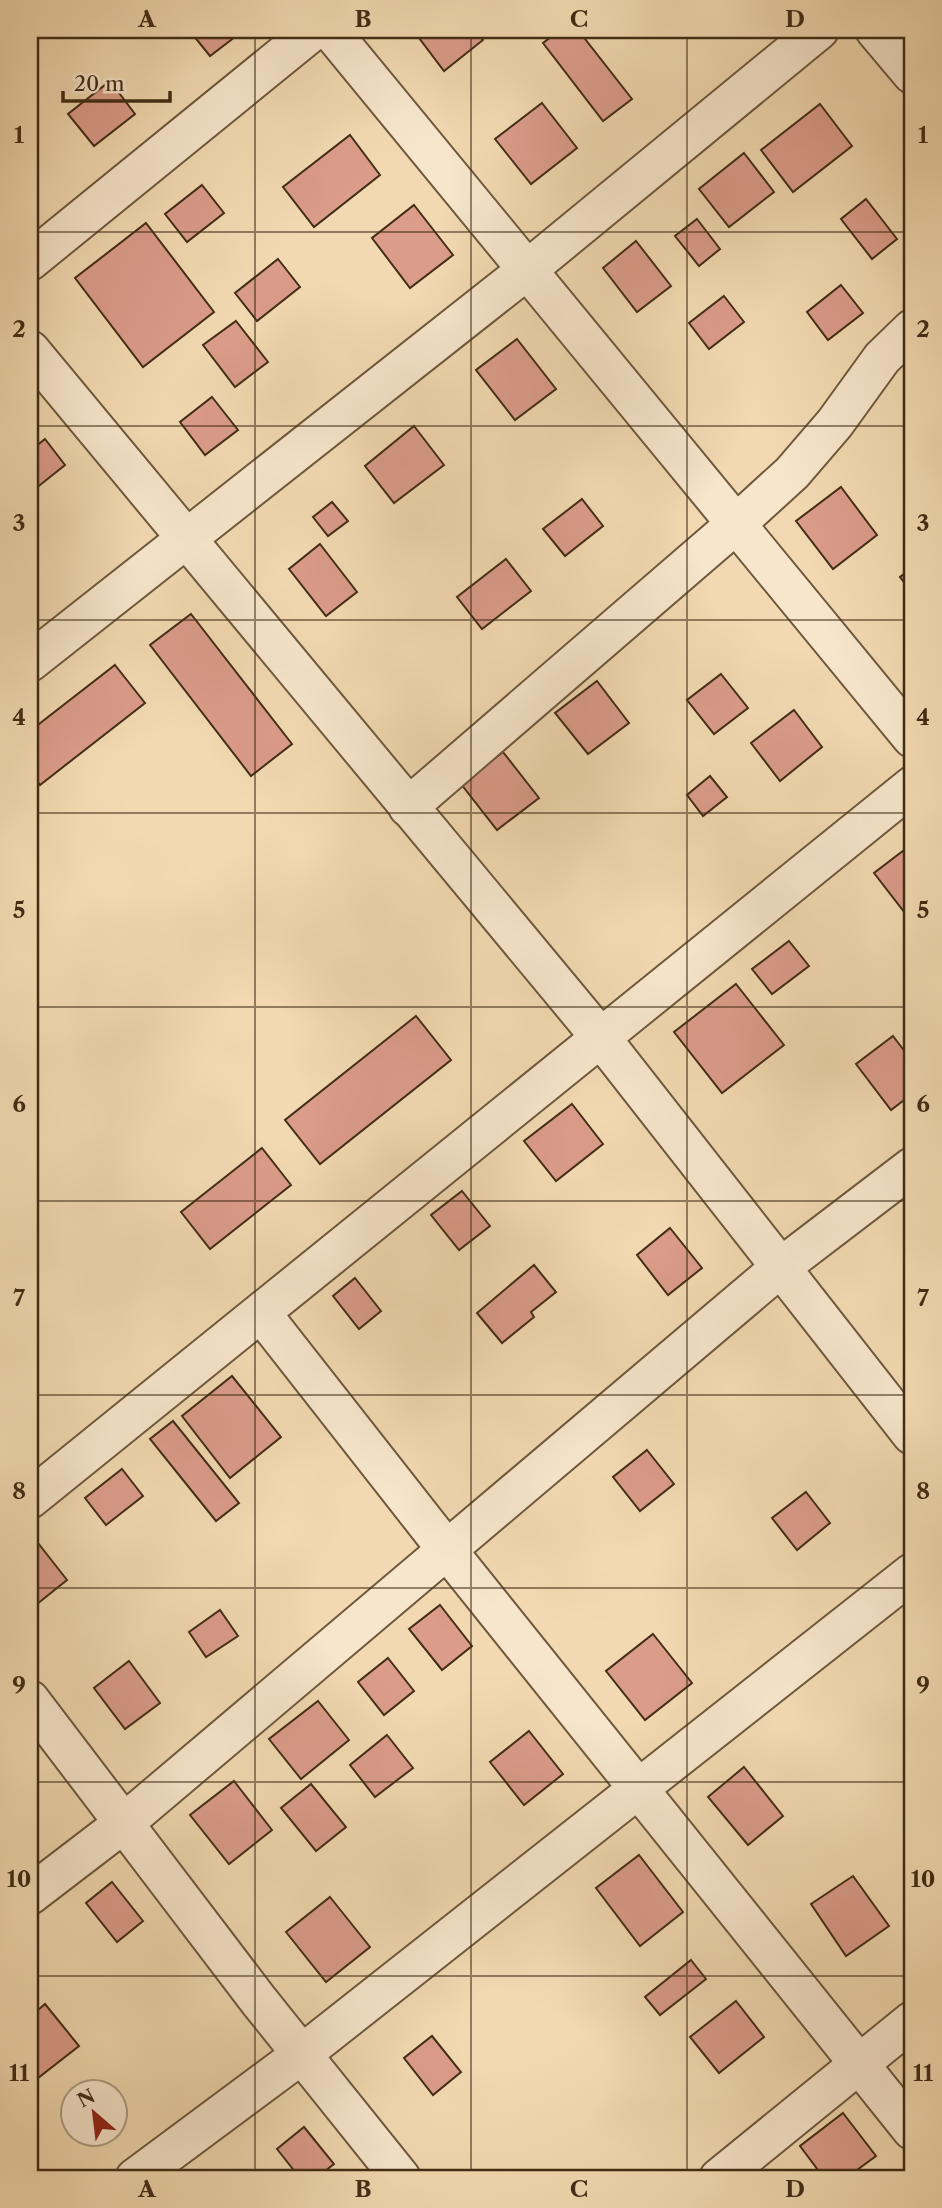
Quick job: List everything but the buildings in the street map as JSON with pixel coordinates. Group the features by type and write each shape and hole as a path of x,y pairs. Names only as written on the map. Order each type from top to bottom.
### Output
{"street":[{"path":"30,261 314,30"},
{"path":"330,30 912,738"},
{"path":"30,662 527,270 819,30"},
{"path":"875,30 912,74"},
{"path":"408,807 792,473 835,424 882,358 912,329"},
{"path":"30,350 601,1038 912,1434"},
{"path":"30,1499 912,786"},
{"path":"30,1895 124,1823 781,1267 912,1167"},
{"path":"261,1313 447,1550 912,2130"},
{"path":"135,2178 302,2054 912,1573"},
{"path":"30,1700 302,2054 401,2178"},
{"path":"719,2178 912,2021"}]}
